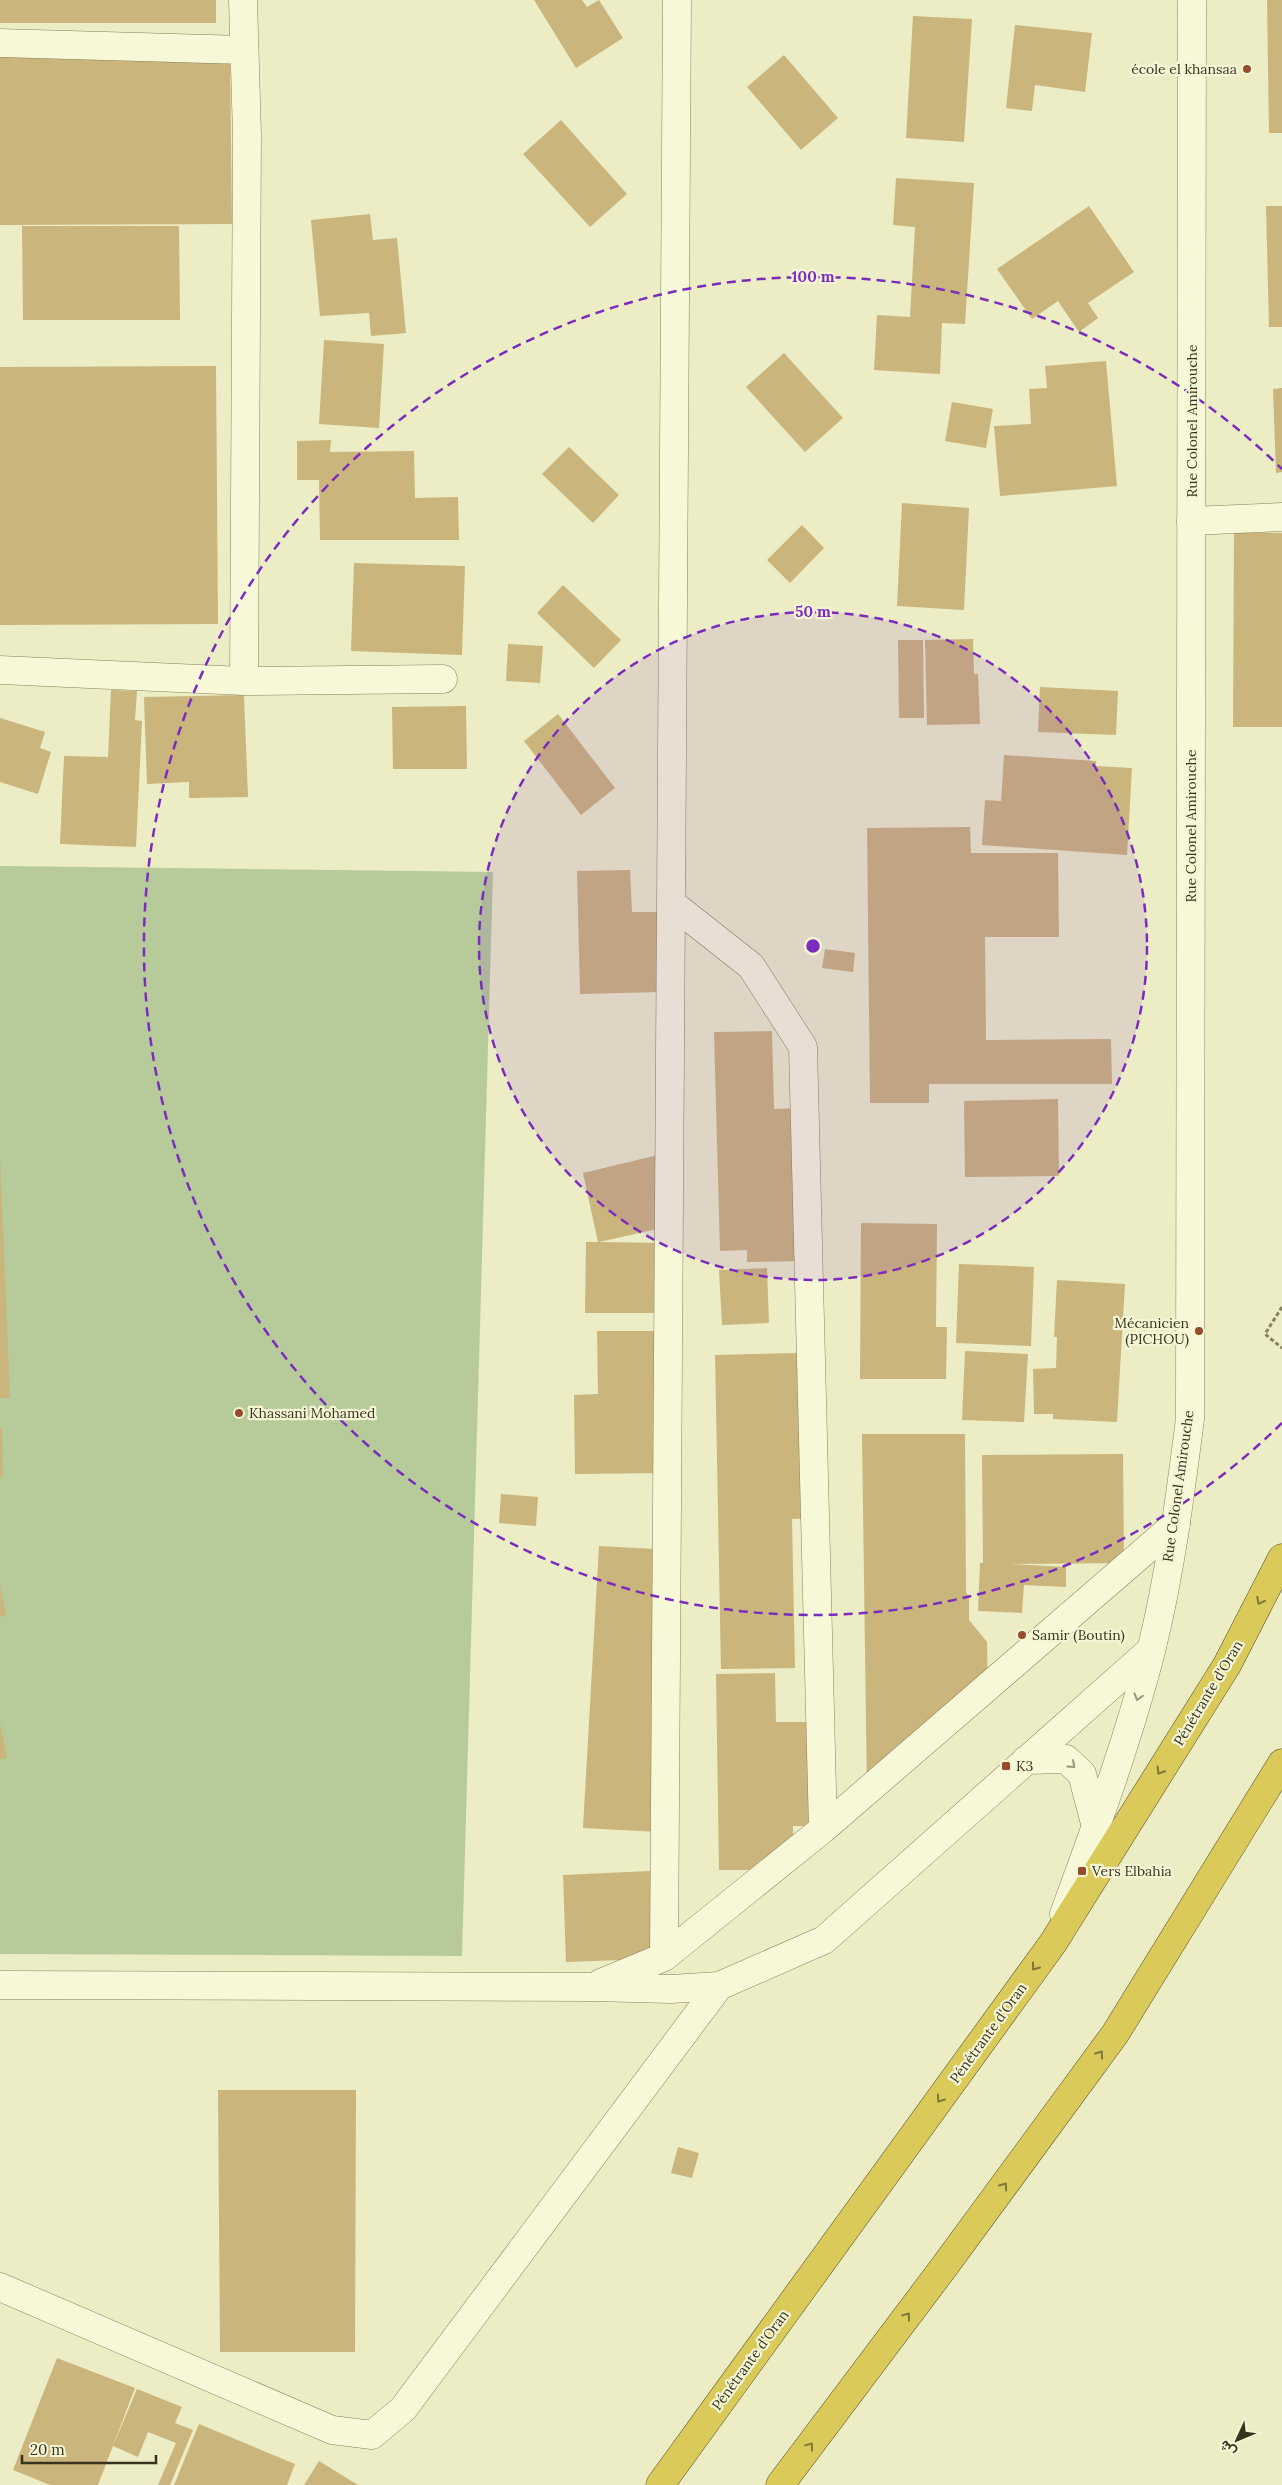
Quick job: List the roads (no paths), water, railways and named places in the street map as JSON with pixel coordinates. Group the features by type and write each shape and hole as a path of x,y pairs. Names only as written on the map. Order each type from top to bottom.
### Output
{"highway":[{"name":"Pénétrante d'Oran","path":"660,2485 1053,1943 1227,1665 1282,1558"},
{"path":"780,2485 944,2267 1115,2034 1282,1763"}],"street":[{"path":"243,0 247,135 244,680"},
{"path":"664,1957 678,0"},
{"name":"Rue Colonel Amirouche","path":"1053,1943 1117,1770 1151,1650 1176,1524 1190,1420 1192,0"},
{"path":"0,43 244,50"},
{"path":"1191,521 1282,517"},
{"path":"0,670 244,680 443,679"},
{"path":"671,903 751,966 803,1047 823,1829"},
{"path":"592,1987 664,1957 823,1829 1176,1524"},
{"path":"0,1985 592,1987 671,1989 719,1986 824,1940 1151,1650"},
{"path":"1026,1760 1066,1759 1082,1774 1096,1827"},
{"path":"0,2287 332,2430 372,2435 403,2409 719,1986"}],"place":[{"name":"école el khansaa","path":"1247,69"},
{"name":"Mécanicien (PICHOU)","path":"1199,1331"},
{"name":"Khassani Mohamed","path":"239,1413"},
{"name":"Samir (Boutin)","path":"1022,1635"},
{"name":"K3","path":"1006,1766"},
{"name":"Vers Elbahia","path":"1082,1871"}]}
